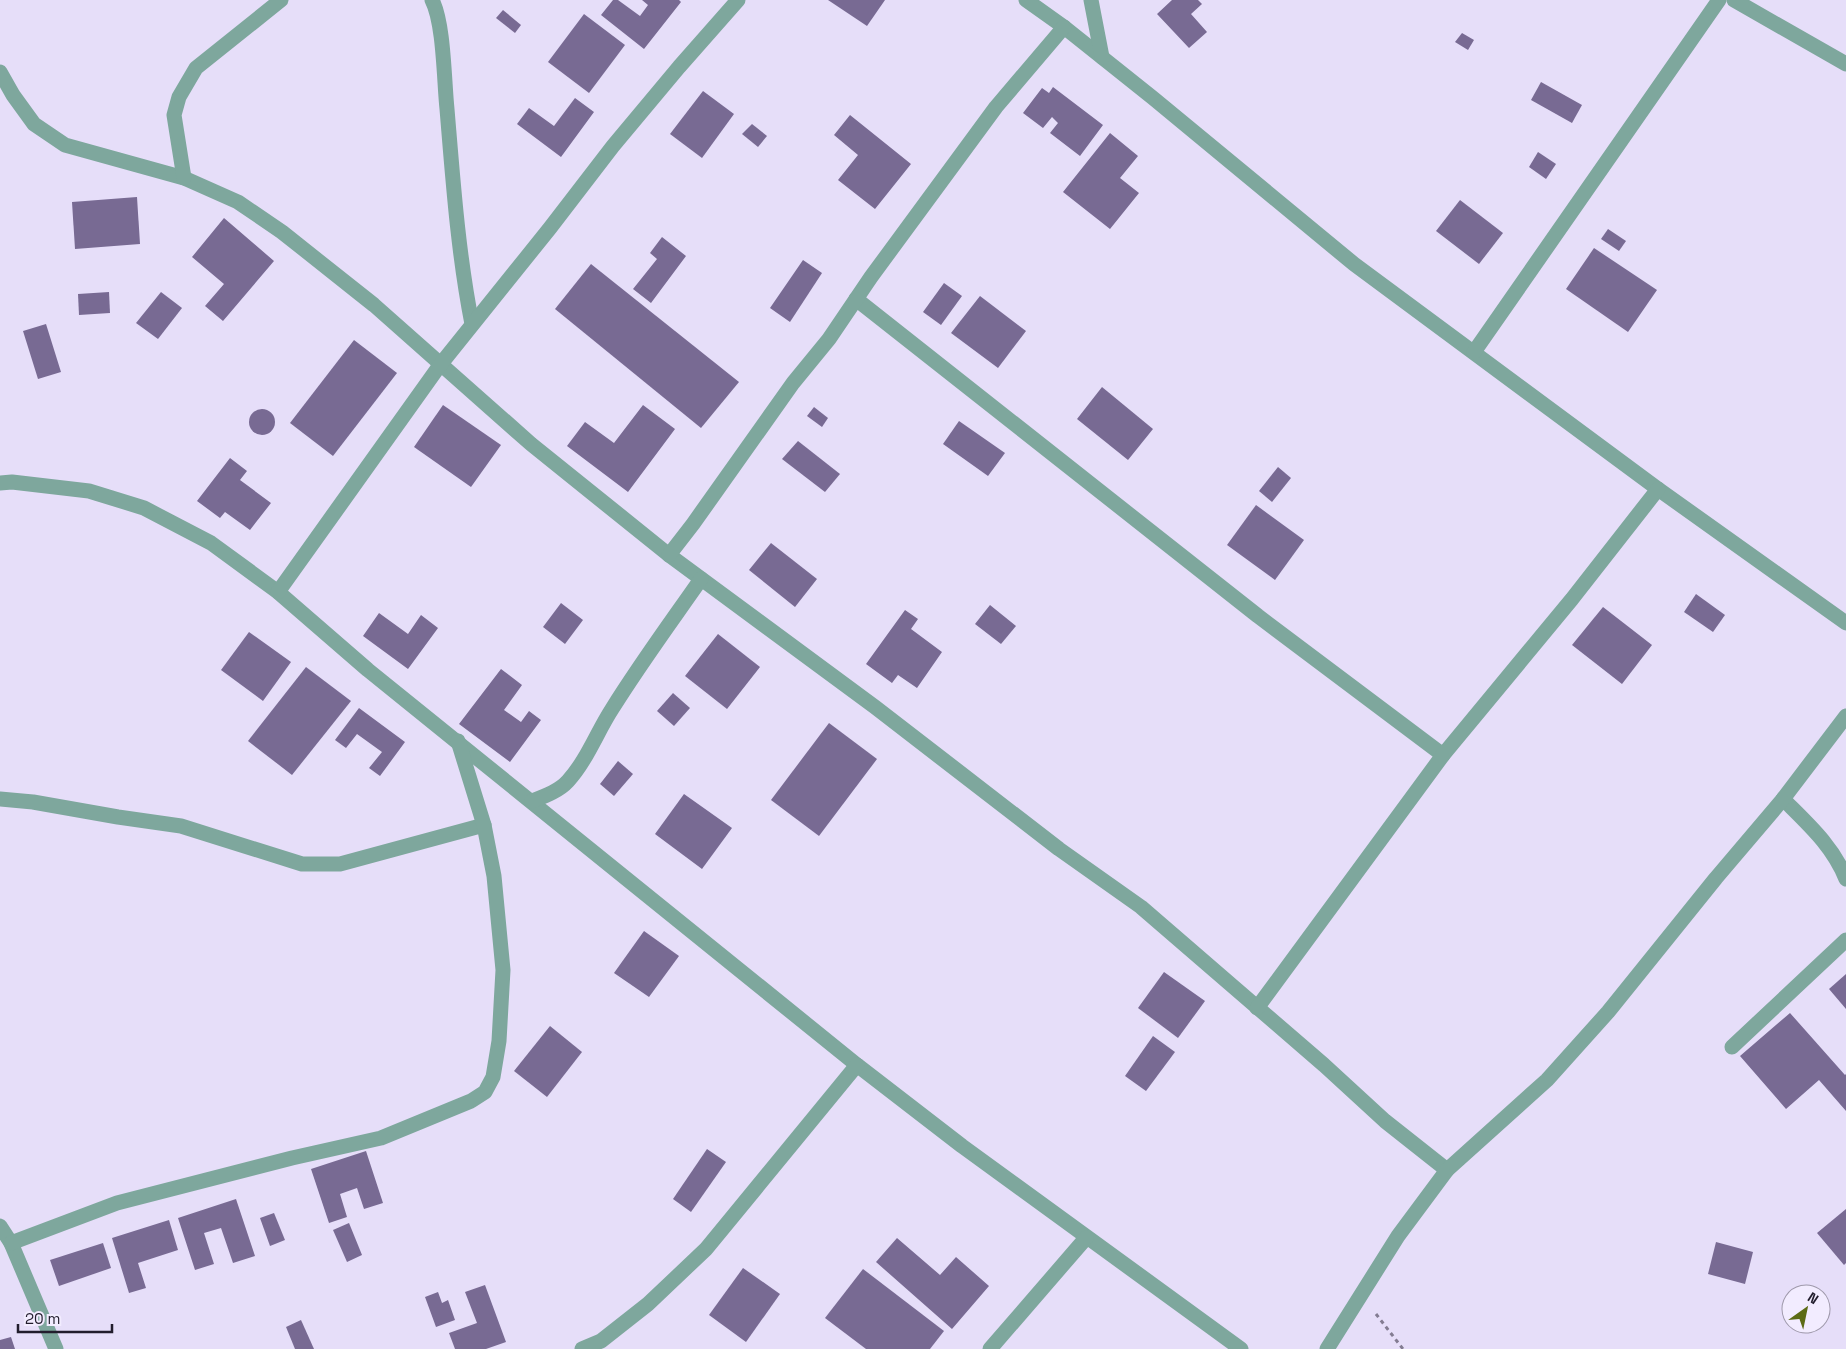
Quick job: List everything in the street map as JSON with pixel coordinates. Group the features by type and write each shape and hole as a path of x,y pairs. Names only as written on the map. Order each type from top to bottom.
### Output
{"street":[{"path":"184,178 174,115 178,97 196,68 280,0"},
{"path":"432,0 437,8 454,198 464,282 472,324"},
{"path":"278,592 440,365 614,146 679,67 738,0"},
{"path":"1026,0 1102,57 1354,264 1658,489 1846,623"},
{"path":"1091,0 1102,57"},
{"path":"1474,352 1718,0"},
{"path":"1734,0 1846,64"},
{"path":"669,555 793,383 829,339 996,107 1064,27"},
{"path":"0,72 13,95 34,124 65,145 184,178 238,202 282,232 374,305 531,444 669,555 875,707 1059,849 1141,907 1324,1065 1385,1121 1447,1170"},
{"path":"856,299 1258,616 1443,755"},
{"path":"0,483 89,490 144,508 211,543 278,592 368,670 857,1065 1086,1238 1241,1349"},
{"path":"1257,1008 1443,755 1572,599 1658,489"},
{"path":"532,801 552,793 568,782 582,762 642,661 701,579"},
{"path":"1327,1349 1398,1236 1447,1170 1546,1080 1608,1012 1716,878 1783,799 1846,716"},
{"path":"11,1243 117,1203 292,1158 381,1138 471,1101 484,1092 492,1077 499,1041 502,970 494,876 484,825 458,741"},
{"path":"0,799 33,802 181,826 302,864 340,864 484,825"},
{"path":"1783,799 1819,835 1839,862 1846,878"},
{"path":"1732,1047 1846,940"},
{"path":"582,1349 600,1342 648,1304 706,1249 857,1065"},
{"path":"0,1226 11,1243 56,1349"},
{"path":"990,1349 1086,1238"}],"path":[{"path":"1362,1293 1384,1327 1403,1349"}],"building":[{"path":"613,0 618,0 640,16 648,5 642,0 679,0 681,2 644,49 601,15"},
{"path":"828,0 885,0 867,26"},
{"path":"1172,0 1198,0 1202,4 1191,14 1207,32 1189,48 1157,14"},
{"path":"503,10 521,25 515,33 496,18"},
{"path":"584,14 625,45 589,93 548,62"},
{"path":"1462,33 1474,40 1468,50 1455,42"},
{"path":"1541,82 1582,105 1572,123 1531,100"},
{"path":"1053,87 1103,125 1080,156 1050,133 1058,123 1052,117 1043,128 1023,113 1042,88 1049,93"},
{"path":"703,91 734,114 702,158 670,134"},
{"path":"575,98 594,112 561,157 517,124 529,108 554,126"},
{"path":"850,115 911,164 875,209 838,180 858,155 834,135"},
{"path":"752,124 767,136 758,147 742,134"},
{"path":"1110,133 1138,156 1120,178 1139,193 1110,229 1063,192"},
{"path":"1538,152 1556,164 1546,179 1529,167"},
{"path":"137,197 140,244 75,249 72,202"},
{"path":"1460,200 1503,233 1479,264 1436,231"},
{"path":"224,218 274,261 223,321 205,306 224,284 192,257"},
{"path":"1608,229 1626,241 1619,251 1601,239"},
{"path":"662,237 686,256 651,303 633,289 657,259 650,253"},
{"path":"1594,248 1657,290 1628,332 1566,289"},
{"path":"803,260 822,273 790,322 770,308"},
{"path":"591,264 739,382 701,428 555,309"},
{"path":"944,283 962,296 941,325 923,312"},
{"path":"109,292 110,313 79,315 78,294"},
{"path":"161,292 182,308 158,339 136,323"},
{"path":"980,296 1026,331 998,368 951,333"},
{"path":"46,324 61,372 38,379 23,331"},
{"path":"354,340 397,373 333,456 290,423"},
{"path":"1102,387 1153,429 1128,460 1077,419"},
{"path":"443,405 501,445 471,487 414,447"},
{"path":"643,405 675,429 628,492 567,446 585,422 614,443"},
{"path":"814,407 828,418 822,427 807,416"},
{"path":"262,409 271,413 275,422 271,431 262,435 253,431 249,422 253,413"},
{"path":"959,421 1005,453 988,476 943,444"},
{"path":"798,441 840,474 825,492 782,459"},
{"path":"230,458 247,471 240,480 271,503 250,530 225,512 220,518 197,501"},
{"path":"1278,467 1291,478 1272,502 1259,491"},
{"path":"1256,505 1304,540 1275,580 1227,545"},
{"path":"771,543 817,579 795,607 749,570"},
{"path":"1696,594 1725,615 1713,632 1684,612"},
{"path":"561,603 583,620 565,644 543,627"},
{"path":"990,605 1016,626 1001,644 975,624"},
{"path":"1603,607 1652,645 1622,684 1572,645"},
{"path":"905,610 918,619 911,629 942,652 917,688 898,675 892,683 866,664"},
{"path":"379,613 408,634 421,615 438,628 408,669 363,636"},
{"path":"249,632 291,662 263,701 221,670"},
{"path":"718,634 760,667 727,709 685,676"},
{"path":"306,667 351,701 292,775 248,741"},
{"path":"501,669 522,685 504,710 521,722 529,711 541,720 510,762 459,724"},
{"path":"673,693 690,708 674,726 657,711"},
{"path":"359,708 405,742 380,776 369,768 382,752 357,734 346,748 335,740"},
{"path":"829,723 877,759 819,836 771,800"},
{"path":"618,761 633,774 614,796 600,784"},
{"path":"684,794 732,828 702,869 655,834"},
{"path":"644,931 679,956 649,997 614,973"},
{"path":"1164,972 1205,1001 1178,1038 1138,1008"},
{"path":"1846,974 1846,1009 1829,989"},
{"path":"1790,1013 1846,1074 1846,1111 1819,1080 1786,1109 1740,1056"},
{"path":"550,1026 582,1052 547,1097 514,1071"},
{"path":"1153,1036 1175,1052 1146,1091 1125,1076"},
{"path":"707,1149 726,1162 691,1212 673,1199"},
{"path":"366,1151 383,1203 364,1209 357,1188 340,1194 347,1217 329,1223 311,1169"},
{"path":"236,1199 255,1256 233,1263 221,1228 204,1233 214,1264 195,1270 178,1218"},
{"path":"1846,1209 1846,1263 1844,1265 1817,1233"},
{"path":"274,1213 285,1240 270,1246 260,1218"},
{"path":"169,1220 178,1250 138,1263 146,1288 129,1293 112,1238"},
{"path":"349,1223 362,1255 347,1262 333,1230"},
{"path":"897,1238 940,1275 956,1257 989,1286 952,1329 876,1262"},
{"path":"1716,1242 1753,1252 1745,1284 1708,1274"},
{"path":"103,1243 111,1268 59,1286 50,1260"},
{"path":"743,1268 780,1294 746,1342 709,1315"},
{"path":"863,1269 944,1331 930,1349 866,1349 825,1318"},
{"path":"485,1285 506,1342 486,1349 455,1349 449,1333 477,1323 465,1292"},
{"path":"438,1292 442,1303 448,1300 455,1320 436,1327 425,1297"},
{"path":"301,1320 314,1349 295,1349 286,1327"},
{"path":"11,1337 15,1349 0,1349 0,1340"}]}
